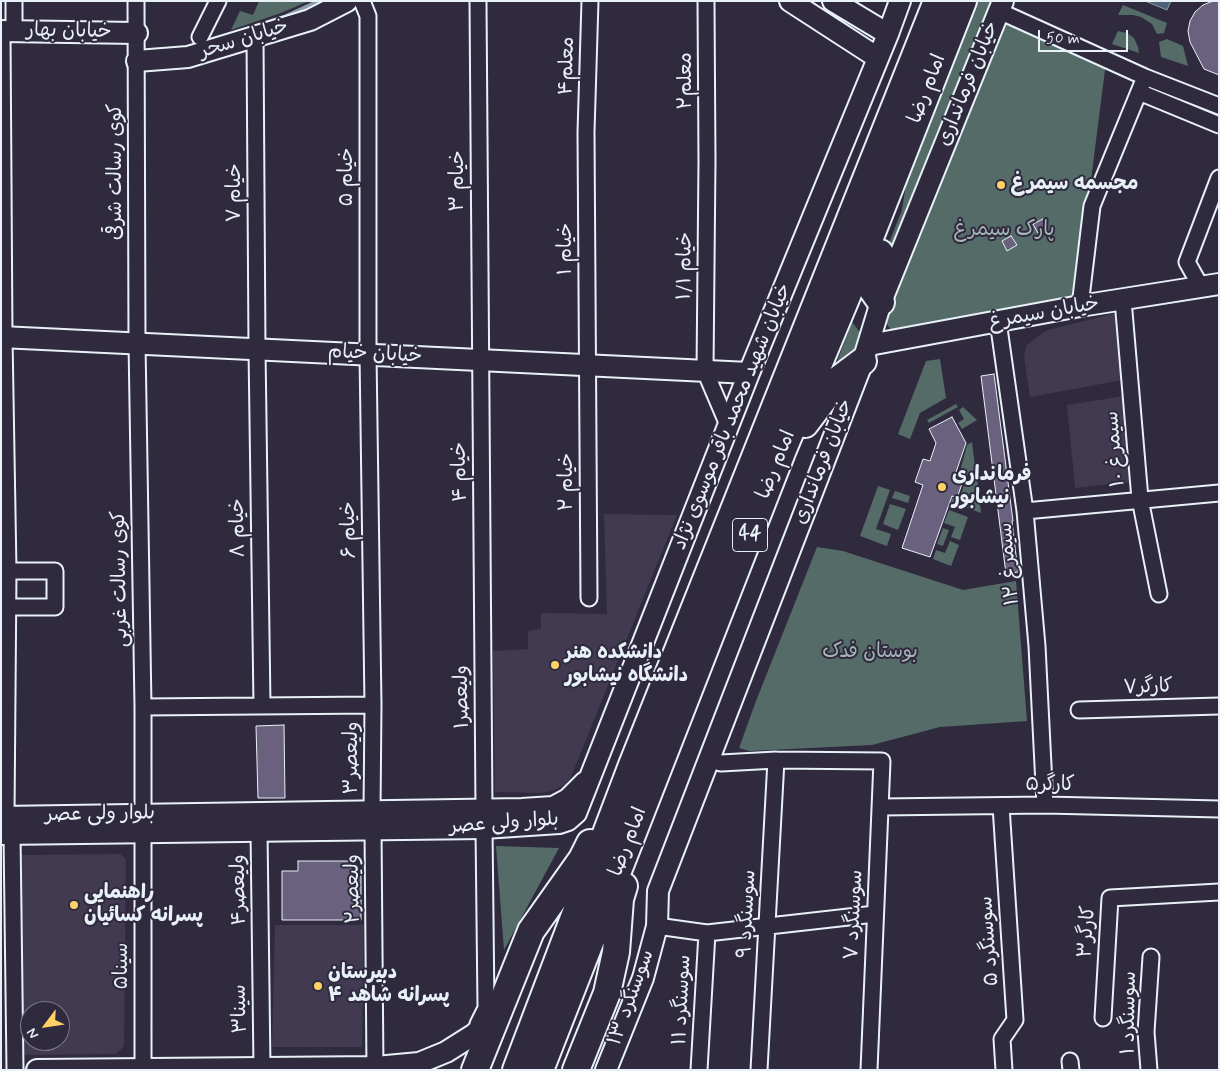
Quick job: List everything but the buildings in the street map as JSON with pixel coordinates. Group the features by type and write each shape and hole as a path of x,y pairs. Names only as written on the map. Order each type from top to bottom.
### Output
{"highway":[{"name":"امام رضا","path":"540,1070 645,769 937,1"},
{"name":"امام رضا","path":"516,1070 782,452 847,296 963,1"},
{"path":"881,302 871,288 872,276 897,207 900,192 899,163"},
{"path":"782,452 839,379 866,353"},
{"path":"475,1070 530,931 645,769"},
{"path":"576,1070 607,993 616,952 620,898 645,769"}],"main road":[{"name":"خیابان سحر","path":"137,61 188,57 310,20 348,1"},
{"path":"833,1 888,34"},
{"name":"خیابان شهید محمد باقر موسوی نژاد","path":"590,777 728,425 900,1"},
{"path":"791,2 878,58"},
{"name":"خیابان فرمانداری","path":"657,926 658,891 866,353 881,302 1001,6"},
{"name":"خیابان بهار","path":"6,31 137,33"},
{"name":"خیابان سیمرغ","path":"866,353 998,321 1210,285"},
{"name":"خیابان خیام","path":"2,337 749,373"},
{"name":"بلوار ولی عصر","path":"5,825 484,819 553,807 568,799 590,777"},
{"name":"بلوار ولی عصر","path":"142,824 259,831 373,820"},
{"name":"سوسنگرد ۱۳","path":"606,1070 643,978 657,926"},
{"path":"38,1070 425,1066 473,1035 497,1014"}],"street":[{"path":"14,1 6,31 2,337 5,571 5,825 13,952 15,1070"},
{"name":"کوی رسالت شرقی","path":"136,1 137,343"},
{"path":"200,37 218,1"},
{"name":"خیام ۵","path":"362,1 368,16 368,354"},
{"name":"خیام ۳","path":"478,1 480,360"},
{"name":"معلم۴","path":"586,132 590,1"},
{"name":"معلم۲","path":"706,1 707,161"},
{"path":"1001,6 1146,77 1219,106"},
{"name":"خیام ۷","path":"256,37 257,349"},
{"path":"1080,306 1092,206 1138,92 1146,77"},
{"path":"1138,92 1219,125"},
{"name":"خیام ۱","path":"586,132 588,365"},
{"name":"خیام ۱/۱","path":"705,371 707,161"},
{"path":"1210,285 1187,262 1219,178"},
{"name":"سیمرغ ۱۰","path":"1123,300 1140,499 1159,594"},
{"name":"سیمرغ ۱۲","path":"998,321 1025,510 1037,646 1045,805"},
{"name":"کوی رسالت غربی","path":"137,343 143,707 142,824"},
{"name":"خیام ۸","path":"257,349 262,706"},
{"name":"خیام ۶","path":"368,354 373,705"},
{"name":"خیام ۴","path":"480,360 482,584"},
{"name":"خیام ۲","path":"588,365 589,598"},
{"path":"705,371 728,425"},
{"path":"1025,510 1219,493"},
{"path":"4,607 55,607 55,571 5,571"},
{"name":"ولیعصر۱","path":"473,1035 486,1008 482,584"},
{"path":"143,707 373,705"},
{"name":"ولیعصر۳","path":"373,705 373,820"},
{"name":"کارگر۷","path":"1079,710 1219,706"},
{"path":"709,760 721,763 776,760"},
{"name":"سوسنگرد ۷","path":"776,760 882,761 869,1070"},
{"name":"سوسنگرد ۹","path":"759,1070 776,760"},
{"name":"کارگر۵","path":"881,807 1045,805 1219,809"},
{"name":"سوسنگرد ۵","path":"1001,806 1015,1020 1002,1039 1004,1070"},
{"name":"ولیعصر۲","path":"373,820 375,1068"},
{"name":"سینا۵","path":"142,824 155,1069"},
{"name":"ولیعصر۴","path":"259,831 260,949"},
{"name":"کارگر۳","path":"1103,1018 1110,898 1219,892"},
{"path":"657,926 707,933 875,914"},
{"name":"سوسنگرد ۱۱","path":"699,1070 707,933"},
{"name":"سینا۳","path":"260,949 262,1068"},
{"name":"سوسنگرد ۱","path":"1149,1070 1146,1032 1151,956"}],"shaded area":[{"path":"1116,313 1123,380 1030,397 1024,357 1026,346 1048,330"},
{"path":"1125,396 1134,474 1130,482 1075,488 1067,405"},
{"name":"دانشکده هنر دانشگاه نیشابور","path":"604,514 677,515 571,777 564,785 552,791 540,793 495,792 493,651 528,649 528,631 541,629 541,613 607,614"},
{"path":"120,854 126,859 124,1046 116,1054 24,1055 24,1051 70,1051 70,1001 23,1001 21,855"},
{"name":"دبیرستان پسرانه شاهد ۴","path":"275,925 364,925 362,1047 272,1047"}],"green space":[{"path":"259,1 309,1 231,30 240,11 253,15"},
{"path":"974,1 992,1 885,270 879,268 902,210 909,165"},
{"path":"1123,5 1167,23 1164,33 1157,34 1152,24 1141,17 1118,15"},
{"name":"پارک سیمرغ","path":"1002,19 1106,62 1076,299 894,333 885,319 887,311"},
{"path":"1118,31 1127,33 1134,38 1139,53 1112,44"},
{"path":"1167,39 1183,46 1188,66 1161,57 1159,42"},
{"path":"852,322 862,335 856,354 832,375"},
{"path":"940,359 946,398 920,413 910,439 898,434 926,361"},
{"path":"956,404 958,407 929,423 927,420"},
{"path":"963,407 977,420 962,429 958,423 964,419 959,410"},
{"path":"972,442 976,474 959,475 967,445"},
{"path":"977,478 981,513 951,502 952,498 959,500 966,479"},
{"path":"878,486 890,490 876,529 891,534 887,546 860,536"},
{"path":"895,491 910,496 908,503 892,498"},
{"path":"890,504 906,509 898,530 883,524"},
{"path":"949,510 968,517 960,540 951,537 955,527 944,523"},
{"path":"943,528 949,530 943,546 937,544"},
{"path":"950,541 959,545 951,566 933,559 936,550 945,553"},
{"name":"بوستان فدک","path":"817,547 843,551 963,590 1016,581 1027,721 940,727 872,745 749,751 739,748"},
{"path":"496,846 559,848 504,950"}],"water":[{"path":"1145,1 1171,1 1167,10"}],"waterway":[{"path":"266,23 319,1"}],"place":[{"name":"مجسمه سیمرغ","path":"1001,185"},
{"name":"فرمانداری نیشابور","path":"942,487"},
{"name":"دانشکده هنر دانشگاه نیشابور","path":"555,665"},
{"name":"راهنمایی پسرانه کسائیان","path":"74,905"},
{"name":"دبیرستان پسرانه شاهد ۴","path":"318,986"}]}
